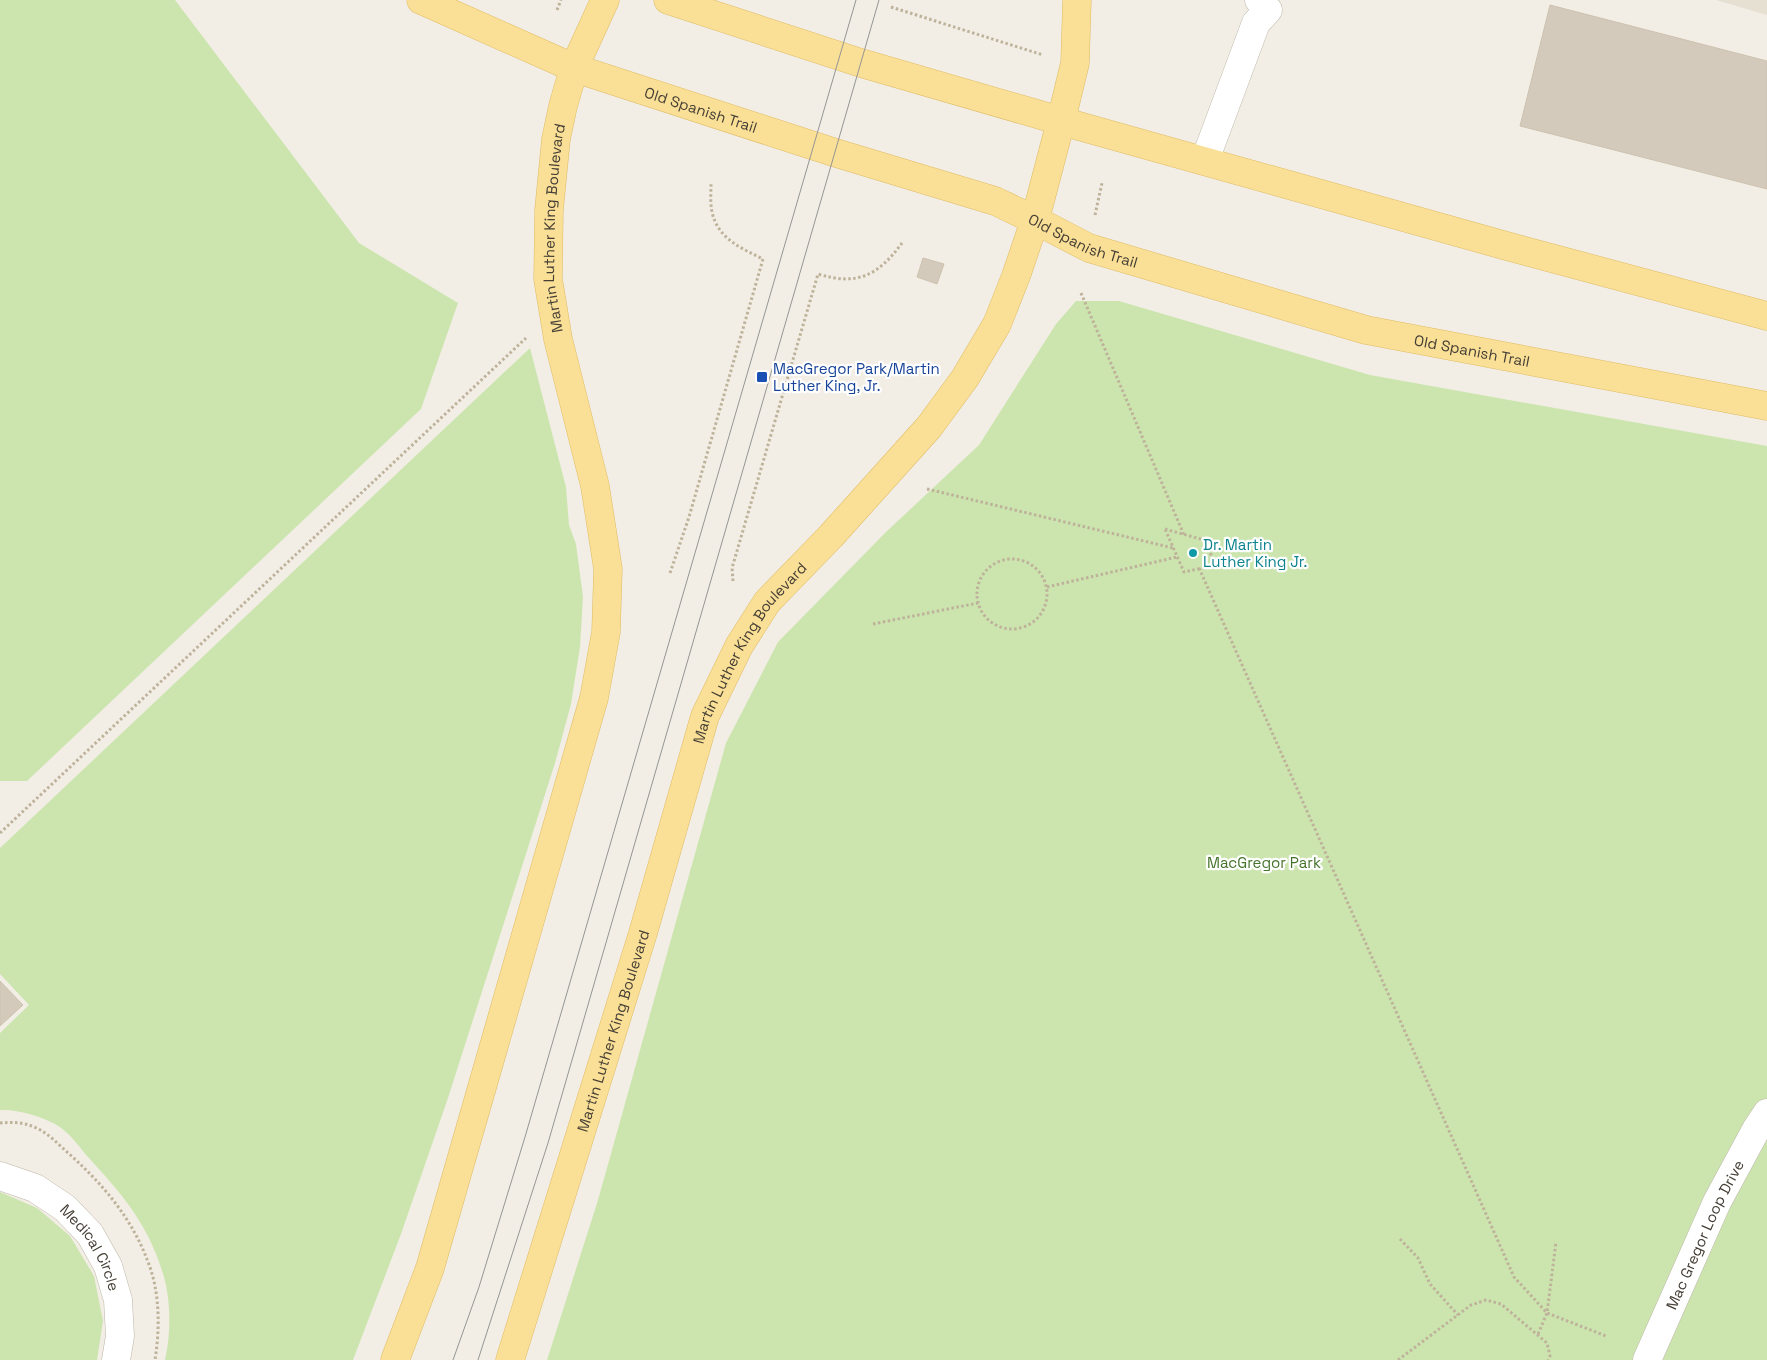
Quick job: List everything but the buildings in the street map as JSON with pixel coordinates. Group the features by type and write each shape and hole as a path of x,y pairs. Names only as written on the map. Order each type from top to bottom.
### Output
{"main road":[{"name":"Old Spanish Trail","path":"422,0 574,68 836,153 994,201 1089,248 1366,330 1767,406"},
{"name":"Martin Luther King Boulevard","path":"395,1360 430,1268 594,698 606,632 608,569 595,486 558,339 548,279 549,210 556,139 574,68 606,0"},
{"path":"668,0 854,61 1061,121 1503,245 1767,316"},
{"name":"Martin Luther King Boulevard","path":"510,1360 643,933 705,716 739,646 767,602 831,536 929,427 965,378 997,324 1035,220 1061,121 1074,63 1077,0"}],"street":[{"path":"1205,160 1256,23 1268,10 1259,0"},
{"name":"Mac Gregor Loop Drive","path":"1647,1360 1717,1202 1757,1128 1767,1114"},
{"name":"Medical Circle","path":"0,1176 35,1188 65,1208 90,1234 108,1266 118,1300 120,1336 116,1360"}],"path":[{"path":"557,10 560,0"},
{"path":"891,7 1049,56"},
{"path":"670,573 689,517 763,259 736,246 719,228 712,212 711,183"},
{"path":"1095,216 1102,184"},
{"path":"733,581 732,568 818,274 844,280 870,274 892,257 902,244"},
{"path":"1081,293 1184,535"},
{"path":"0,833 531,334"},
{"path":"927,489 1173,548"},
{"path":"1165,529 1204,540 1216,565 1184,572 1173,548 1165,529"},
{"path":"1047,588 1177,557"},
{"path":"1004,559 1027,561 1043,577 1047,588 1048,600 1044,611 1036,620 1026,627 1020,628 1002,629 992,623 983,615 976,592 979,581 985,571 993,564 1004,559"},
{"path":"1199,568 1514,1277 1547,1313 1606,1336"},
{"path":"874,624 978,603"},
{"path":"1400,1238 1418,1258 1430,1284 1458,1315"},
{"path":"1538,1334 1547,1313 1556,1242"},
{"path":"1398,1360 1471,1305 1486,1300 1501,1304 1538,1334 1547,1343 1550,1356 1548,1360"}],"shaded area":[{"path":"1716,0 1767,0 1767,15"}],"green space":[{"path":"0,0 175,0 359,243 458,303 421,409 27,781 0,781"},
{"name":"MacGregor Park","path":"1076,301 1119,301 1370,375 1767,446 1767,1360 547,1360 598,1200 726,743 778,642 886,532 979,445 1056,324"},
{"path":"530,348 566,487 569,525 576,544 583,597 580,647 571,704 555,763 448,1098 401,1234 353,1360 165,1360 168,1340 168,1297 158,1258 143,1226 112,1184 60,1127 28,1114 0,1110 0,1033 29,1005 0,974 0,848"},
{"path":"0,1192 37,1208 70,1236 94,1276 103,1321 97,1360 0,1360"}],"tram line":[{"path":"453,1360 479,1287 525,1137 856,0"},
{"path":"478,1360 548,1143 879,0"}],"place":[{"name":"MacGregor Park/Martin Luther King, Jr.","path":"762,377"},
{"name":"Dr. Martin Luther King Jr.","path":"1193,553"}]}
